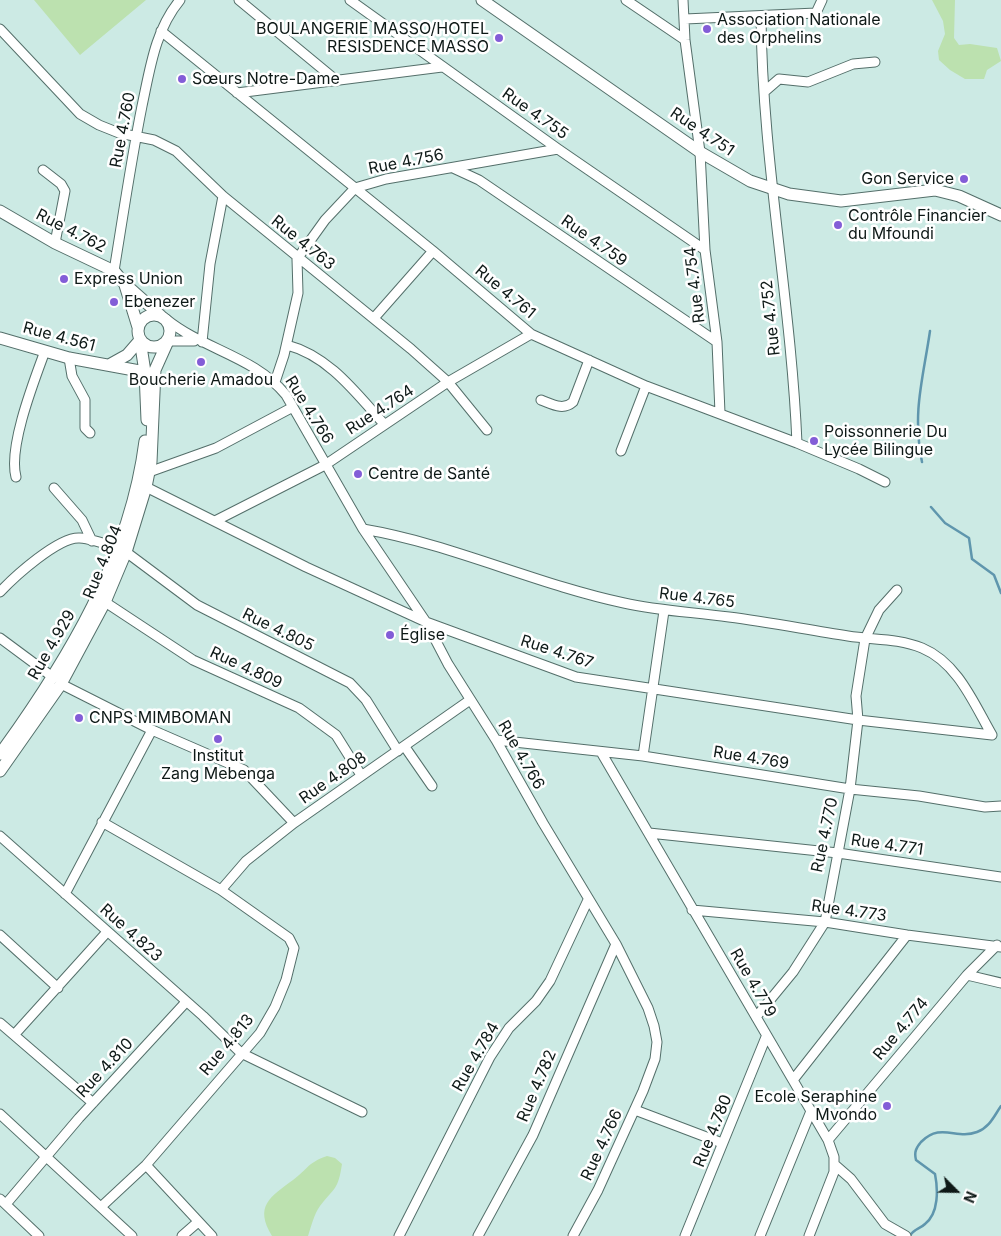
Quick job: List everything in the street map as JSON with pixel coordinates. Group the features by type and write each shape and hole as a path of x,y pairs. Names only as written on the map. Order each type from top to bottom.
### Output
{"main road":[{"name":"Rue 4.751","path":"482,0 700,152 734,173 772,190 841,200 935,190 958,196 1001,215"},
{"name":"Rue 4.762","path":"0,211 55,243 114,271 124,283"},
{"path":"124,283 163,318 170,327 168,341 153,348 140,340 138,327 124,283"},
{"path":"138,327 147,316 163,318"},
{"name":"Rue 4.561","path":"0,338 69,358 145,372"},
{"name":"Rue 4.561","path":"109,365 128,355 140,340"},
{"name":"Rue 4.929","path":"2,747 58,681 90,611 122,550 140,476 147,419 145,372 140,340"},
{"name":"Rue 4.804","path":"0,771 58,681 105,602 146,487 149,472 156,370 168,341"}],"street":[{"name":"Rue 4.760","path":"114,271 136,135 153,51 161,31 180,0"},
{"path":"239,0 337,81"},
{"name":"Rue 4.755","path":"350,0 558,149 705,250"},
{"path":"626,0 685,40"},
{"name":"Rue 4.754","path":"683,0 685,40 700,152 705,250 717,342 720,414"},
{"path":"685,19 816,13 822,0"},
{"name":"Rue 4.752","path":"761,16 761,68 797,443"},
{"name":"Rue 4.763","path":"0,29 80,114 98,125 119,133 154,140 176,151 223,196 298,259 374,318 448,382 487,430"},
{"name":"Rue 4.761","path":"161,31 433,251 531,334 646,386 797,443 873,475 885,482"},
{"path":"764,92 779,79 808,82 853,64 875,62"},
{"path":"237,93 442,67"},
{"name":"Rue 4.756","path":"298,259 325,220 355,188 386,179 558,149"},
{"name":"Rue 4.759","path":"453,168 479,180 717,342"},
{"path":"43,170 61,184 65,191 55,243"},
{"path":"202,342 210,264 223,196"},
{"path":"374,318 433,251"},
{"path":"275,382 287,345 298,293 298,259"},
{"name":"Rue 4.766","path":"163,318 178,329 202,342 245,361 275,382 293,407 363,529 426,622 448,664 496,740 588,900 616,944 648,1008 657,1042 655,1059 635,1110 598,1190 573,1236"},
{"name":"Rue 4.764","path":"217,520 325,464 448,382 531,334"},
{"name":"Rue 4.766","path":"168,341 202,342"},
{"path":"287,345 304,349 321,360 344,380 384,424"},
{"path":"16,477 18,438 26,403 45,351"},
{"path":"69,358 72,376 86,400 85,428 90,433"},
{"path":"541,400 563,408 573,402 589,360"},
{"path":"621,451 646,386"},
{"path":"149,472 216,448 293,407"},
{"name":"Rue 4.767","path":"146,487 217,520 306,567 426,622 576,677 858,720 992,734"},
{"path":"54,488 82,520 92,541"},
{"name":"Rue 4.765","path":"363,529 415,540 560,587 664,611 727,616 865,639 907,644 922,648 937,656 953,671 969,693 992,734"},
{"path":"0,592 37,559 63,542 79,538 122,550"},
{"name":"Rue 4.805","path":"122,550 197,605 350,683 366,700 432,786"},
{"name":"Rue 4.770","path":"756,1017 793,972 825,922 850,789 858,720 856,696 865,639 879,610 897,590"},
{"name":"Rue 4.809","path":"105,602 193,660 299,708 336,734 361,775"},
{"path":"643,756 664,611"},
{"path":"0,638 58,681 152,730 244,770 294,824"},
{"name":"Rue 4.808","path":"220,890 246,861 294,824 470,700"},
{"path":"65,894 152,730"},
{"name":"Rue 4.769","path":"496,740 643,756 850,789 919,796 985,807 1001,806"},
{"name":"Rue 4.779","path":"602,752 692,910 828,1140 835,1164"},
{"name":"Rue 4.813","path":"102,822 220,890 289,938 294,948 286,980 275,1007 260,1033 146,1165 102,1206"},
{"name":"Rue 4.771","path":"649,833 838,853 1001,877"},
{"name":"Rue 4.823","path":"0,836 241,1053 362,1112"},
{"name":"Rue 4.784","path":"399,1236 490,1057 509,1028 536,1001 550,981 588,900"},
{"name":"Rue 4.773","path":"692,910 825,922 906,935 999,945"},
{"path":"14,1035 107,932"},
{"path":"0,935 58,988"},
{"path":"793,1080 906,935"},
{"name":"Rue 4.782","path":"478,1236 534,1134 616,944"},
{"name":"Rue 4.774","path":"828,1140 967,975 999,945"},
{"path":"967,975 1001,983"},
{"name":"Rue 4.810","path":"3,1202 48,1156 93,1103 186,1002"},
{"path":"0,1023 93,1103"},
{"name":"Rue 4.780","path":"685,1236 766,1037"},
{"path":"635,1110 722,1143"},
{"path":"760,1236 811,1111"},
{"path":"0,1114 48,1156 132,1236"},
{"path":"809,1236 835,1164 852,1179 885,1224 906,1236"},
{"path":"146,1165 212,1236"},
{"path":"3,1202 39,1236"},
{"path":"182,1236 198,1222"}],"green space":[{"path":"34,0 146,0 80,55"},
{"path":"932,0 955,0 954,38 959,45 970,44 997,48 1001,61 987,70 984,79 965,79 950,70 939,60 938,51 945,34 943,21"},
{"path":"327,1156 335,1158 342,1164 341,1172 335,1188 316,1213 308,1236 272,1236 264,1217 267,1203 277,1192 311,1164"}],"waterway":[{"path":"922,462 919,444 918,411 930,331"},
{"path":"931,507 945,523 969,538 972,559 994,575 1001,593"},
{"path":"910,1236 930,1219 936,1200 935,1174 916,1160 915,1152 918,1146 928,1136 935,1133 969,1134 977,1132 991,1121 1001,1106"}],"place":[{"name":"Association Nationale des Orphelins","path":"707,29"},
{"name":"BOULANGERIE MASSO/HOTEL RESISDENCE MASSO","path":"499,38"},
{"name":"Sœurs Notre-Dame","path":"182,79"},
{"name":"Gon Service","path":"964,179"},
{"name":"Contrôle Financier du Mfoundi","path":"838,225"},
{"name":"Express Union","path":"64,279"},
{"name":"Ebenezer","path":"114,302"},
{"name":"Boucherie Amadou","path":"201,362"},
{"name":"Poissonnerie Du Lycée Bilingue","path":"814,441"},
{"name":"Centre de Santé","path":"358,474"},
{"name":"Église","path":"390,635"},
{"name":"CNPS MIMBOMAN","path":"79,718"},
{"name":"Institut Zang Mebenga","path":"218,739"},
{"name":"Ecole Seraphine Mvondo","path":"887,1106"}]}
